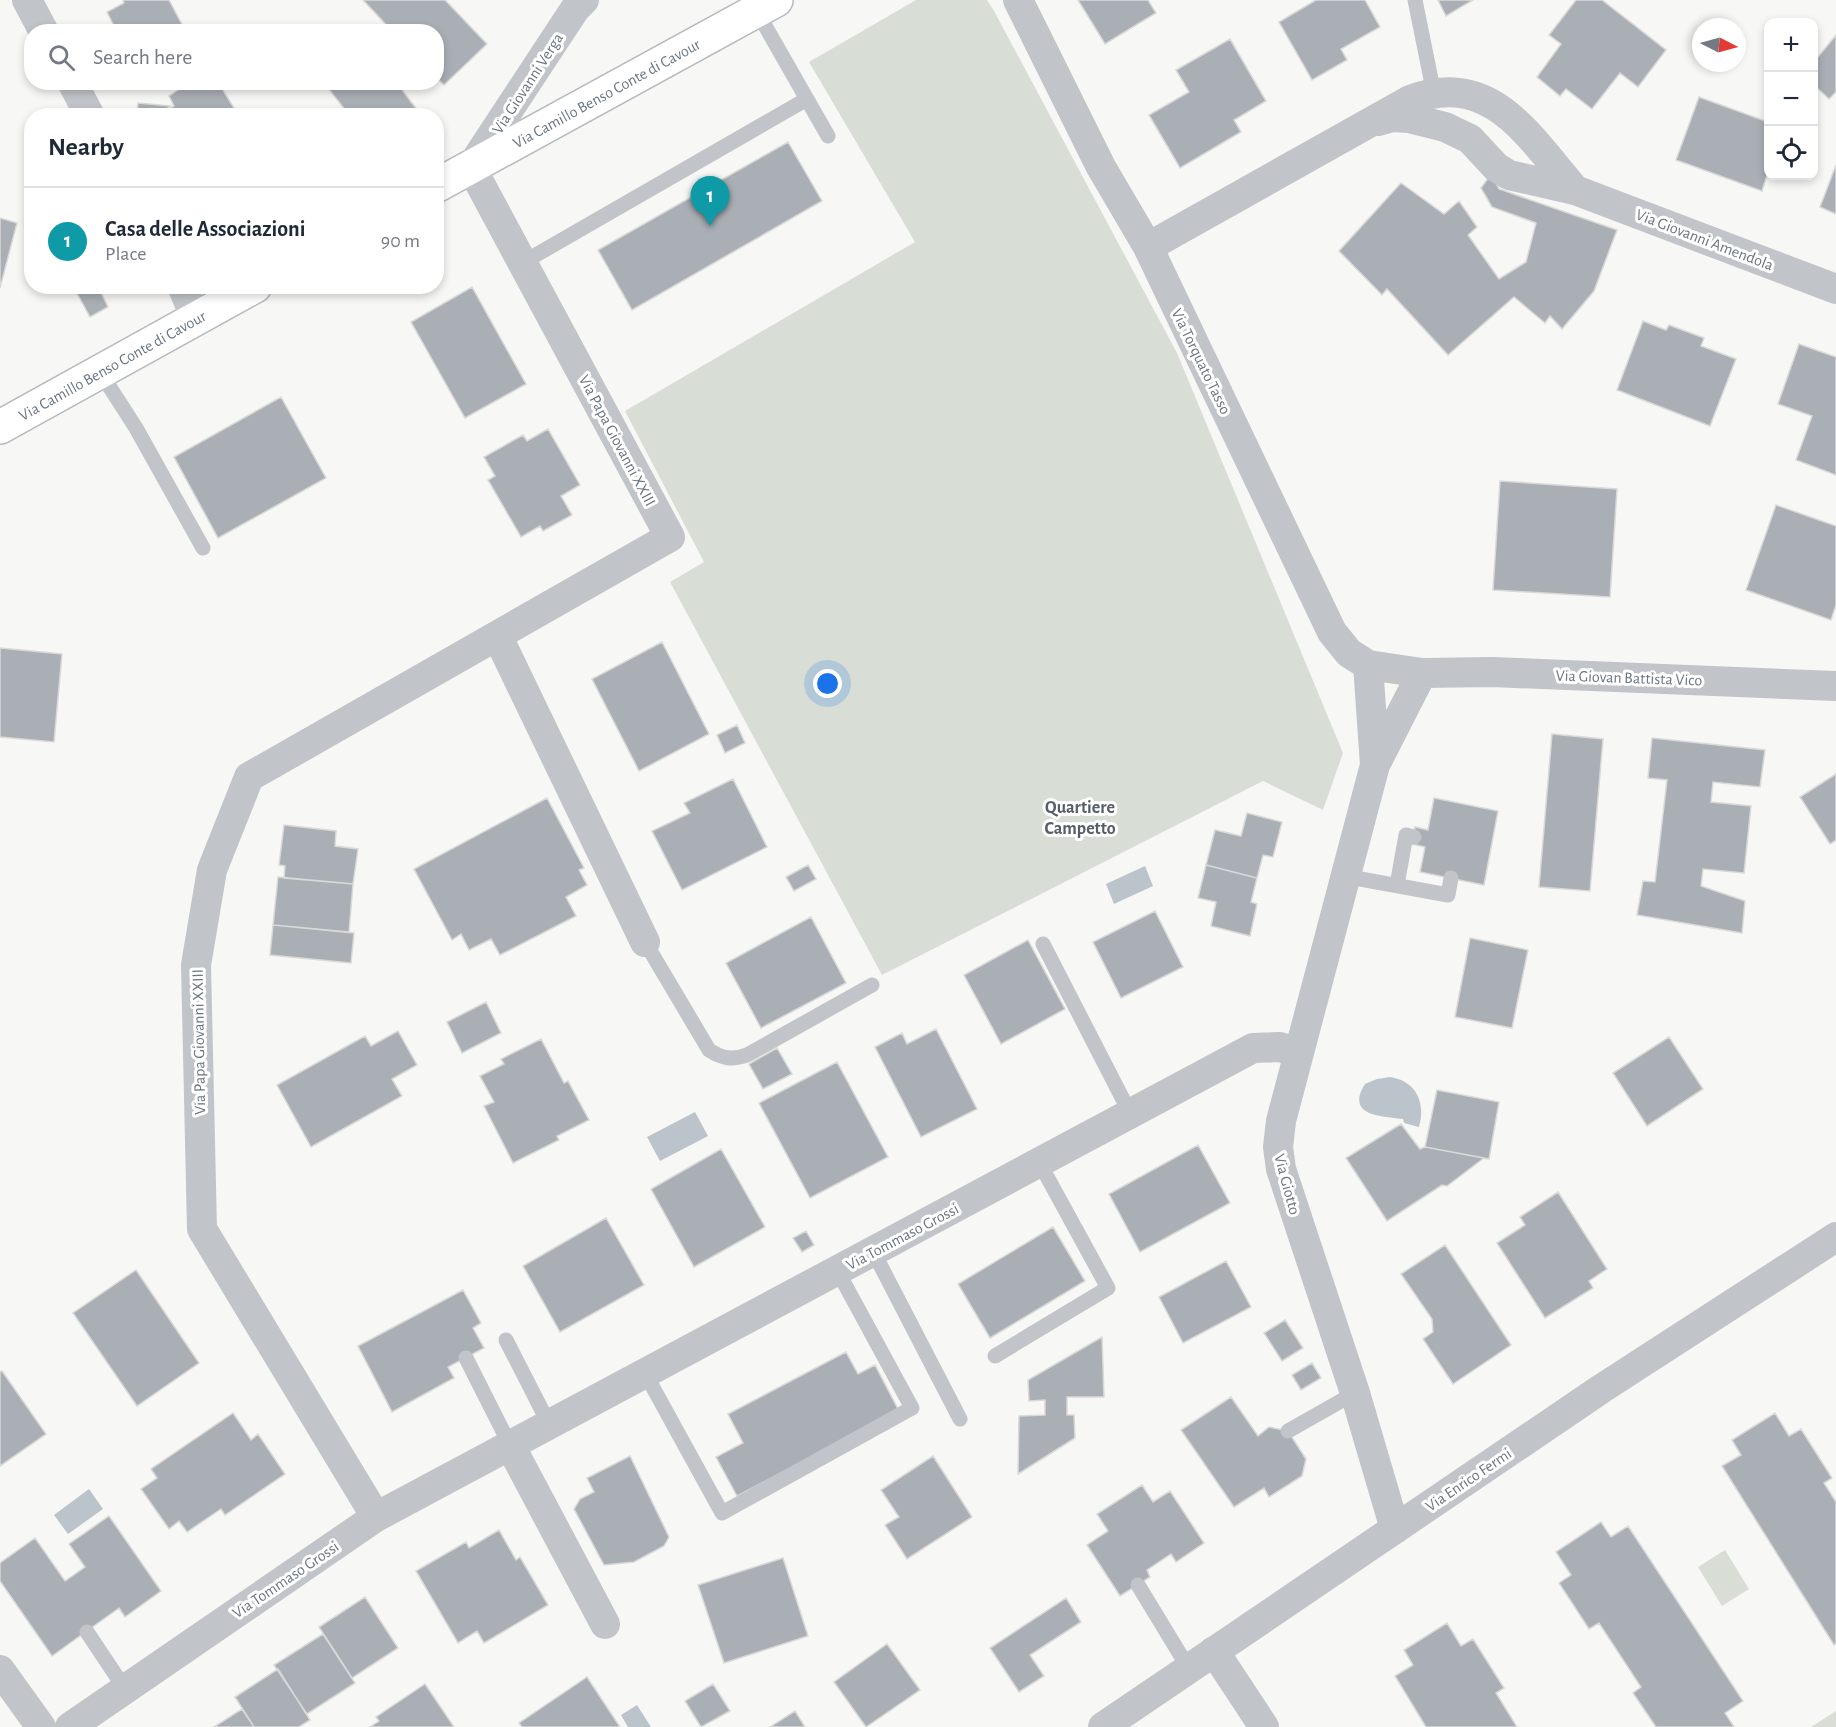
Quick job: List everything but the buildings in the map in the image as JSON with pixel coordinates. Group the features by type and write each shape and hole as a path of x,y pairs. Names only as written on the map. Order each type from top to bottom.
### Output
{"main road":[{"name":"Via Camillo Benso Conte di Cavour","path":"444,182 766,5"},
{"name":"Via Camillo Benso Conte di Cavour","path":"0,427 241,294"}],"street":[{"path":"27,0 40,24"},
{"name":"Via Giovanni Verga","path":"471,167 575,9 584,0"},
{"name":"Via Torquato Tasso","path":"1018,0 1101,167 1148,247 1332,632 1349,653 1368,665 1422,673"},
{"path":"76,90 86,108"},
{"name":"Via Giovanni Amendola","path":"1148,247 1410,100 1434,94 1471,95 1489,100 1505,111 1532,137 1575,190"},
{"name":"Via Giovanni Amendola","path":"1372,122 1392,117 1445,127 1470,139 1496,167 1509,175 1575,190 1836,289"},
{"name":"Via Papa Giovanni XXIII","path":"376,1517 202,1229 196,965 212,870 249,777 670,537 471,167"},
{"path":"185,294 196,319"},
{"path":"498,637 645,942"},
{"name":"Via Giotto","path":"1368,665 1376,765"},
{"name":"Via Giovan Battista Vico","path":"1422,673 1492,672 1836,686"},
{"name":"Via Giotto","path":"1395,1529 1354,1393 1281,1169 1278,1147 1281,1121 1298,1053 1344,876 1376,765 1422,673"},
{"name":"Via Tommaso Grossi","path":"70,1727 376,1517 1253,1048 1280,1047 1298,1053"},
{"name":"Via Enrico Fermi","path":"1103,1727 1601,1389 1836,1237"},
{"path":"510,1445 605,1624"},
{"path":"1214,1652 1264,1727"},
{"path":"0,1670 41,1727"}],"lane":[{"path":"1415,0 1434,94"},
{"path":"766,5 807,99 828,136"},
{"path":"522,262 807,99"},
{"path":"100,372 136,428 203,548"},
{"path":"1397,885 1406,835 1414,837"},
{"path":"1344,876 1448,895 1451,878"},
{"path":"645,942 709,1050 722,1058 736,1059 747,1055 872,985"},
{"path":"1043,944 1130,1113"},
{"path":"995,1356 1108,1288 1039,1162"},
{"path":"873,1251 960,1419"},
{"path":"645,1373 722,1513 912,1408 837,1270"},
{"path":"506,1340 549,1424"},
{"path":"466,1358 510,1445"},
{"path":"1288,1431 1354,1393"},
{"path":"1138,1585 1189,1669"},
{"path":"87,1632 125,1689"}],"shaded area":[{"path":"916,0 987,0 994,11 1177,353 1343,753 1323,810 1263,781 882,975 670,582 704,562 625,411 915,242 809,62"},
{"path":"1145,866 1153,886 1114,904 1106,884"},
{"path":"1390,1077 1406,1083 1417,1094 1421,1109 1419,1127 1404,1123 1403,1119 1368,1112 1359,1103 1365,1084"},
{"path":"695,1112 708,1136 660,1161 647,1137"},
{"path":"89,1489 103,1509 68,1534 54,1515"},
{"path":"1725,1550 1749,1589 1722,1606 1698,1567"},
{"path":"637,1705 651,1727 628,1727 621,1715"},
{"path":"1836,1711 1836,1727 1811,1727"}],"place":[{"name":"Casa delle Associazioni","path":"710,226"}],"district":[{"name":"Quartiere Campetto","path":"1080,817"}]}
